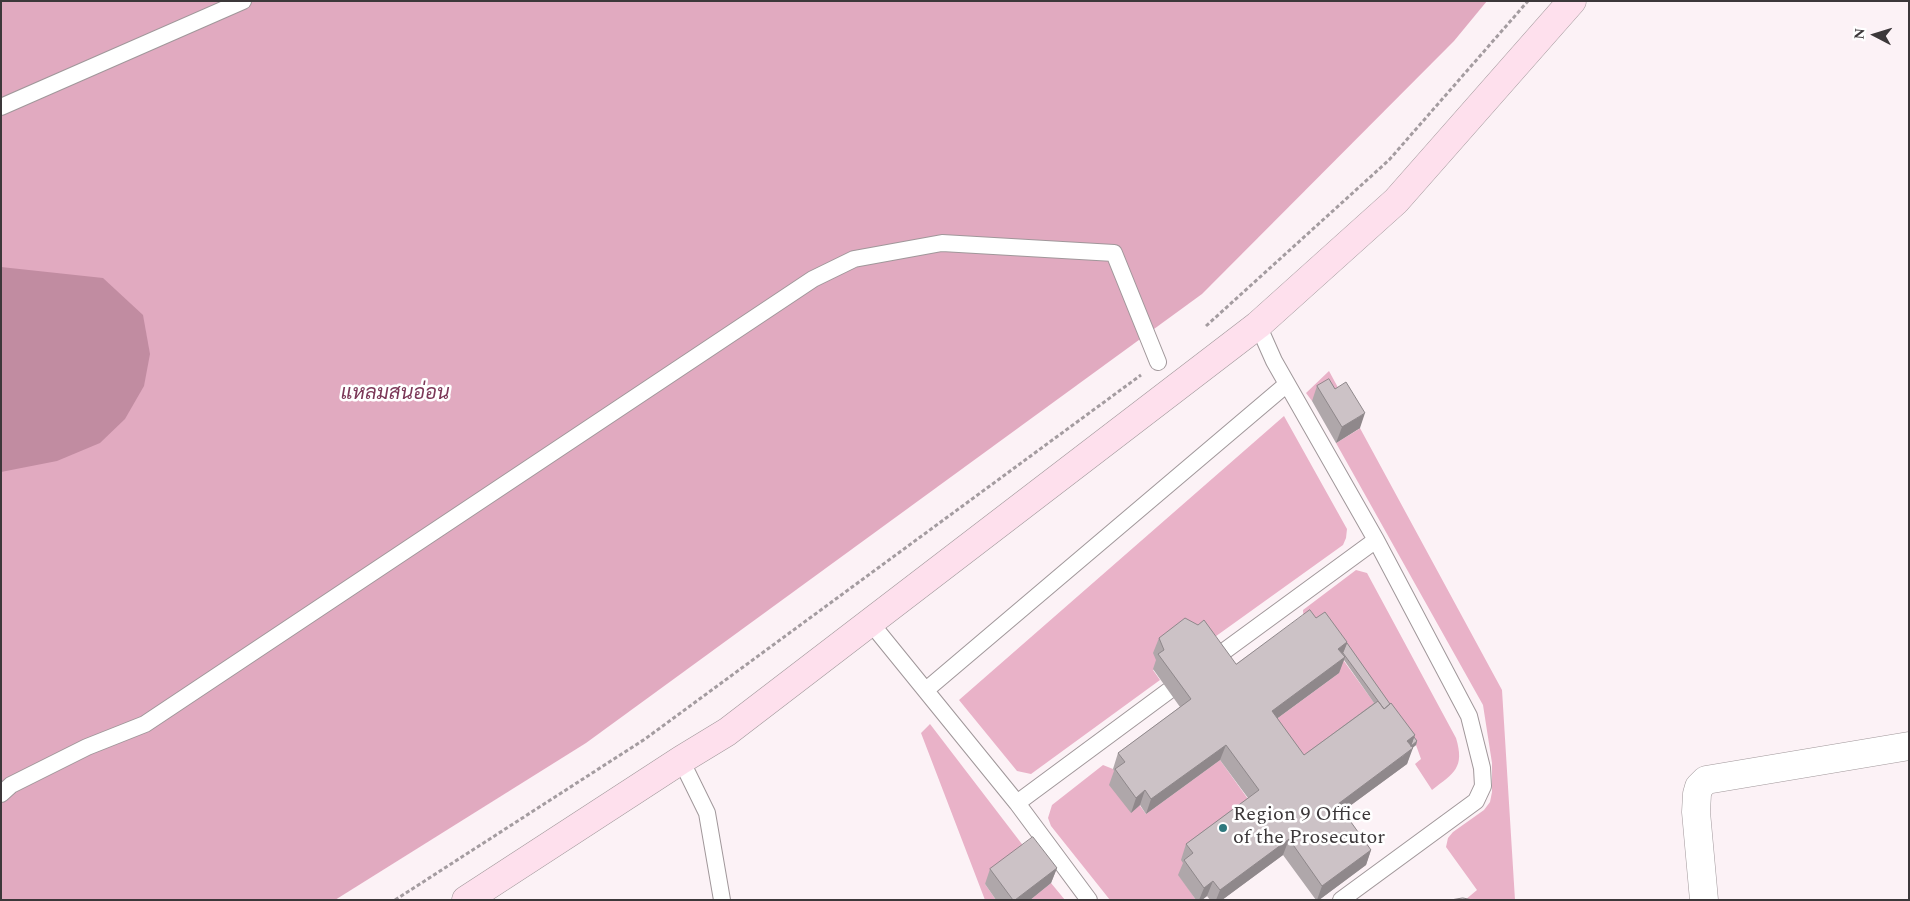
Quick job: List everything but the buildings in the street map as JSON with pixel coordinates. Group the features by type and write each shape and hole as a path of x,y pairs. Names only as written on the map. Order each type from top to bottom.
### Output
{"street":[{"path":"466,900 727,732 1258,326 1396,201 1572,1"},
{"path":"1704,900 1696,812 1697,794 1706,780 1909,746"}],"lane":[{"path":"1,107 243,1"},
{"path":"1,794 11,786 87,747 145,724 813,279 854,259 942,243 1114,253 1158,362"},
{"path":"1258,326 1274,361 1376,540 1469,716 1482,768 1483,786 1476,801 1341,900"},
{"path":"926,690 1287,384"},
{"path":"1017,803 1376,540"},
{"path":"870,622 1017,803 1089,900"},
{"path":"681,760 707,813 722,900"}],"path":[{"path":"1201,330 1389,160 1528,1"},
{"path":"395,900 645,739 1158,362"}],"shaded area":[{"path":"1,267 103,278 143,315 150,354 144,386 125,419 100,443 57,461 1,472"},
{"path":"1329,371 1502,690 1515,900 1465,900 1477,890 1446,847 1448,838 1453,832 1484,810 1490,802 1492,763 1483,705 1336,443 1359,429 1323,394 1312,401 1306,393"},
{"path":"1284,416 1347,529 1343,545 1205,644 1153,670 1160,680 1031,774 1017,771 959,700"},
{"path":"1356,570 1367,573 1456,738 1459,756 1456,769 1432,790 1415,764 1421,759 1416,745 1327,622 1304,625 1303,610"},
{"path":"1341,657 1385,718 1299,770 1267,726 1339,673"},
{"path":"930,724 1028,852 985,884 996,900 985,900 921,733"},
{"path":"1220,760 1253,806 1179,875 1196,900 1110,900 1051,826 1048,818 1052,805 1103,765 1113,769 1146,814"},
{"path":"1051,883 1065,900 1030,900"}],"green space":[{"name":"แหลมสนอ่อน","path":"1,1 1487,1 1454,41 1202,294 586,743 335,900 1,900"}],"place":[{"name":"Region 9 Office of the Prosecutor","path":"1223,828"}]}
